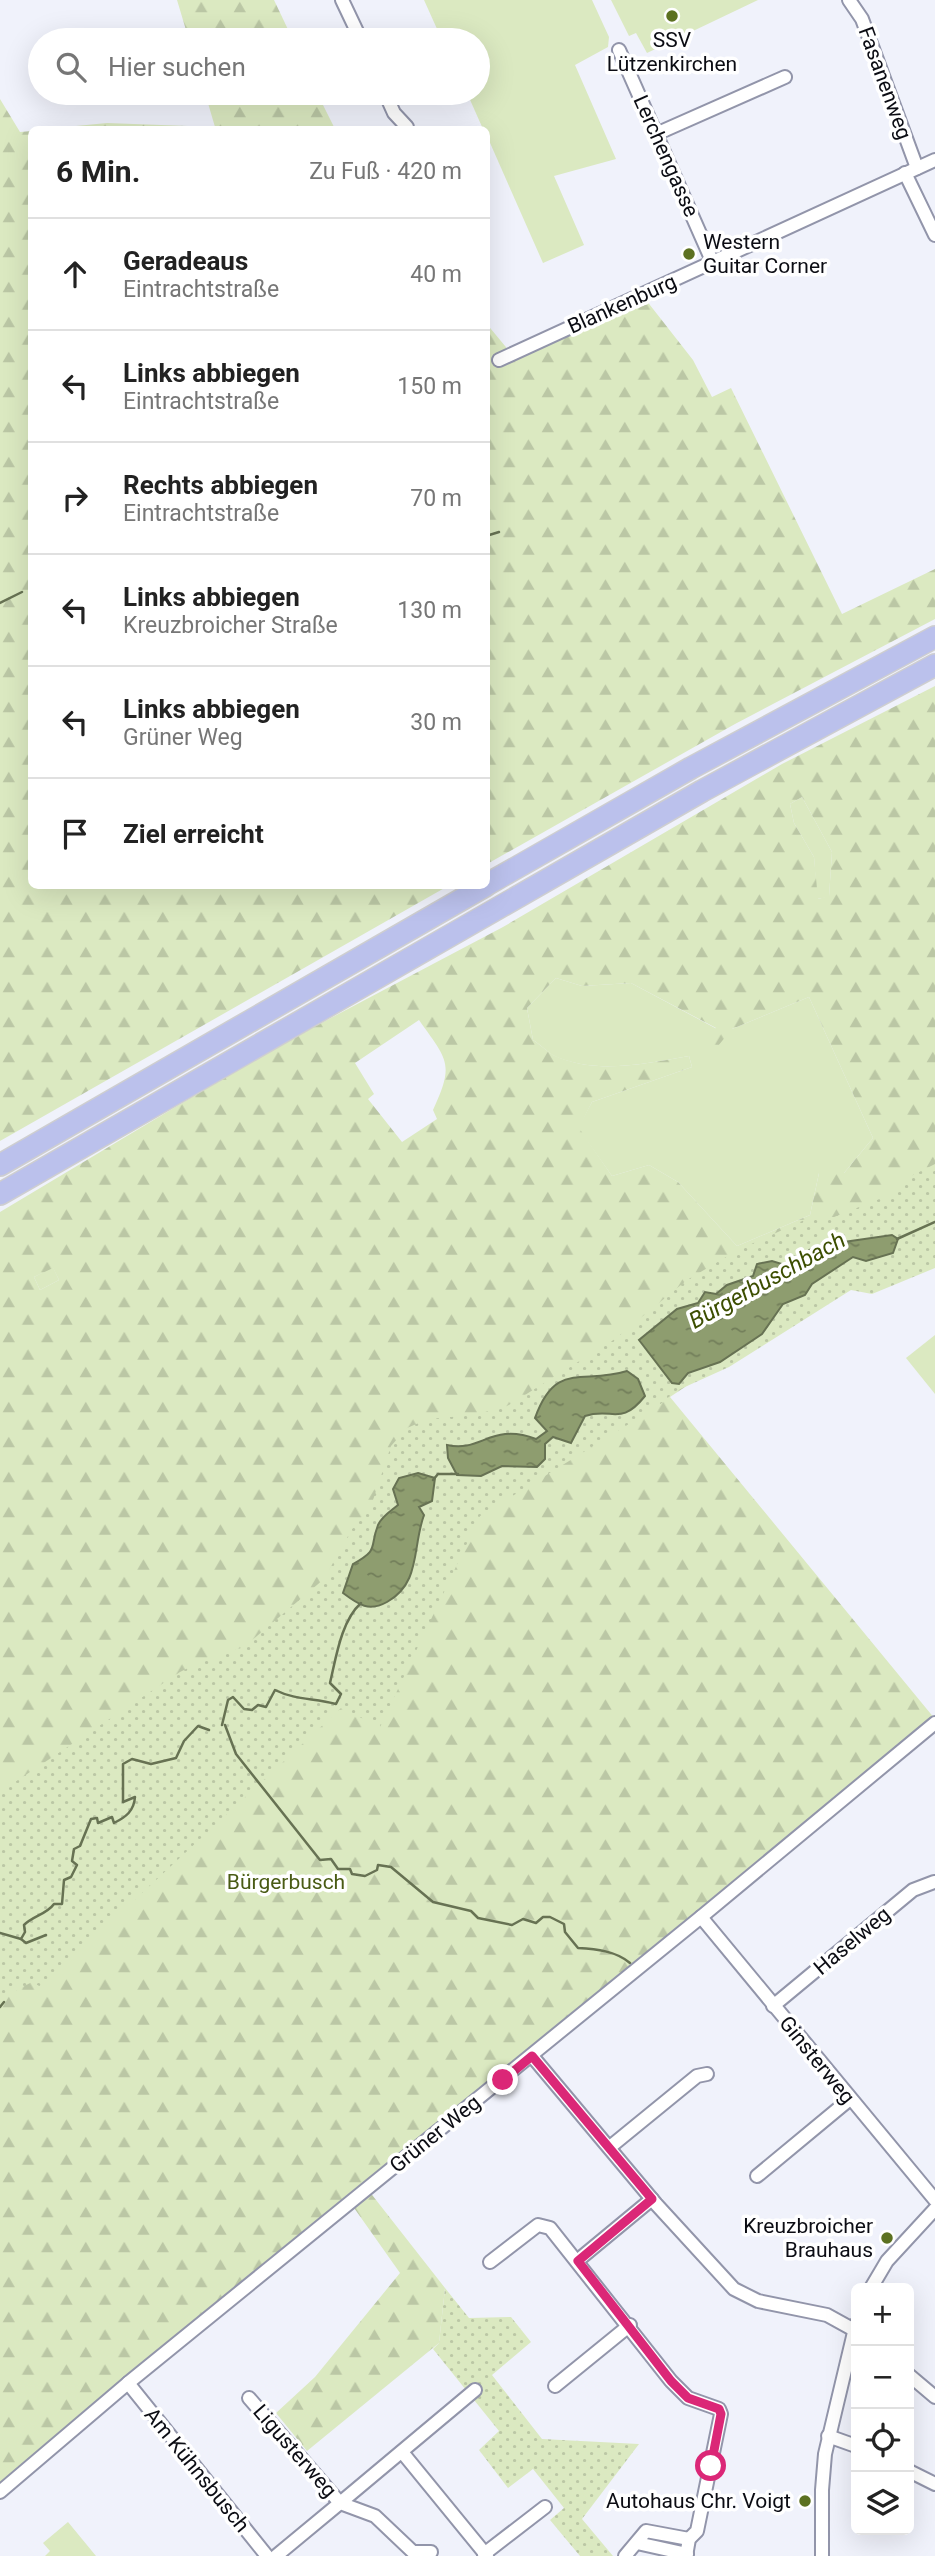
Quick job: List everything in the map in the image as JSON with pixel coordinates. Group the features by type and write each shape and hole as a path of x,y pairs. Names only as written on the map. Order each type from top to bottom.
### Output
{"highway":[{"path":"490,883 691,768 935,636"},
{"path":"0,1194 702,791 935,665"},
{"path":"0,1165 479,889"}],"street":[{"path":"342,0 355,28"},
{"name":"Fasanenweg","path":"849,0 862,19 911,170 935,234"},
{"name":"Lerchengasse","path":"619,50 713,263"},
{"path":"656,134 785,77"},
{"path":"390,105 406,126"},
{"name":"Blankenburg","path":"499,360 935,159"},
{"name":"Grüner Weg","path":"0,2492 128,2383 532,2056 935,1723"},
{"name":"Haselweg","path":"773,2006 913,1890 934,1882"},
{"name":"Ginsterweg","path":"701,1917 935,2200"},
{"path":"532,2056 652,2199 734,2289 758,2301 827,2315 851,2326"},
{"path":"610,2147 697,2076 707,2074"},
{"path":"757,2176 850,2099"},
{"path":"578,2261 652,2199"},
{"path":"874,2283 887,2261 935,2209"},
{"path":"490,2263 537,2225 550,2228 671,2381 688,2398 719,2409 721,2414 697,2531 689,2539 686,2555 637,2543"},
{"path":"555,2386 629,2325"},
{"path":"822,2556 822,2490 828,2436 851,2346"},
{"path":"914,2379 935,2398"},
{"name":"Am Kühnsbusch","path":"128,2383 267,2556"},
{"name":"Ligusterweg","path":"276,2556 475,2390"},
{"name":"Ligusterweg","path":"249,2398 340,2503 375,2516 413,2552 431,2552"},
{"path":"828,2436 851,2444"},
{"path":"402,2452 485,2555 545,2507"},
{"path":"911,2472 935,2484"},
{"path":"625,2556 646,2531 689,2539"}],"green space":[{"path":"177,0 274,0 287,28 185,28"},
{"path":"424,0 592,0 609,37 608,47 575,65 616,159 554,176 584,245 543,263 490,143 490,126 482,126 472,105 490,105 490,28 437,28"},
{"name":"SSV Lützenkirchen","path":"611,0 758,0 647,53 636,33 629,36"},
{"path":"0,99 20,132 28,131 28,889 443,889 0,1141"},
{"path":"209,105 323,105 334,126 215,126"},
{"path":"107,123 188,126 76,126"},
{"path":"639,291 693,360 712,397 731,388 842,614 935,569 935,619 735,724 490,862 490,328 510,352"},
{"name":"Bürgerbusch","path":"935,686 935,1239 778,1325 670,1397 935,1719 0,2486 0,1212 274,1048 503,927 782,764","holes":["802,797 832,852 829,896 818,899 814,857 794,823 790,804","556,978 582,986 631,983 716,1028 700,1045 708,1058 732,1029 809,997 873,1138 844,1173 819,1173 810,1215 737,1246 678,1182 649,1165 612,1176 579,1128 592,1102 692,1067 689,1056 624,1066 576,1063 556,1057 533,1040 527,1008","419,1020 445,1062 444,1082 433,1110 437,1119 402,1142 368,1099 374,1094 355,1063","53,1268 59,1280 40,1290 34,1277"]},
{"path":"802,797 832,852 829,897 817,899 814,857 794,823 790,804"},
{"path":"556,978 582,986 631,983 717,1029 732,1029 809,997 873,1138 844,1173 819,1173 810,1215 737,1246 678,1182 649,1165 612,1176 578,1128 592,1102 692,1067 689,1056 608,1066 575,1063 552,1055 533,1040 527,1008"},
{"path":"935,1164 935,1268 872,1294 851,1290 729,1367 676,1391 658,1406 480,1516 380,1727 341,1708 41,1987 32,1982 0,1999 0,1792 180,1672 244,1647 324,1579 352,1529 370,1509 391,1446 407,1428 428,1419 474,1415 507,1406 615,1339 687,1280 738,1250 811,1217 834,1217 887,1196 911,1176"},
{"path":"53,1267 59,1280 40,1290 34,1277"},
{"path":"935,1335 935,1394 906,1358"},
{"path":"369,2191 445,2288 439,2343 307,2451 276,2413 315,2377 400,2273 352,2205"},
{"path":"445,2288 469,2318 511,2317 531,2342 492,2375 542,2439 639,2444 582,2519 613,2556 580,2556 550,2520 564,2508 533,2469 508,2488 479,2450 499,2431 433,2349 439,2343"},
{"path":"68,2522 96,2556 45,2556 50,2551 43,2543"}],"water":[{"path":"892,1235 898,1239 893,1253 866,1261 853,1257 812,1284 805,1295 783,1304 762,1334 720,1362 688,1373 679,1384 672,1383 639,1340 677,1309 698,1303 705,1292 716,1294 727,1285 753,1276 757,1264 772,1261 785,1265 816,1246"},
{"path":"627,1371 638,1379 645,1396 629,1411 622,1414 585,1416 571,1443 553,1437 545,1444 545,1459 537,1467 502,1466 481,1476 457,1475 448,1458 447,1445 469,1445 508,1434 536,1439 547,1431 535,1418 543,1400 561,1381"},
{"path":"418,1473 435,1478 432,1501 419,1507 424,1515 410,1575 398,1594 387,1602 369,1607 359,1604 343,1593 353,1564 367,1555 380,1522 398,1505 393,1489 399,1478"}],"waterway":[{"path":"490,535 499,532"},
{"path":"0,603 22,592"},
{"name":"Bürgerbuschbach","path":"897,1239 935,1222"},
{"name":"Bürgerbuschbach","path":"433,1480 438,1474 458,1474"},
{"name":"Bürgerbuschbach","path":"222,1725 228,1700 233,1697 244,1709 252,1710 258,1705 266,1707 275,1690 290,1696 336,1704 341,1694 330,1683 337,1651 344,1630 361,1603"},
{"path":"225,1725 236,1754 320,1860 331,1859 338,1869 350,1869 352,1874 365,1876 377,1870 378,1865 391,1867 433,1902 471,1911 478,1918 512,1925 523,1919 536,1923 543,1917 550,1917 564,1924 565,1932 578,1948 612,1953 630,1963"},
{"name":"Bürgerbuschbach","path":"0,1933 21,1939 25,1932 24,1925 54,1904 62,1904 64,1880 71,1877 77,1865 72,1861 74,1849 80,1846 91,1819 97,1818 98,1823 112,1817 114,1823 131,1810 135,1797 123,1802 123,1764 132,1759 151,1764 176,1758 184,1741 198,1726 209,1730"},
{"path":"21,1939 26,1943 46,1935"},
{"path":"0,2007 4,2002"}],"place":[{"name":"SSV Lützenkirchen","path":"672,16"},
{"name":"Western Guitar Corner","path":"689,254"},
{"name":"Kreuzbroicher Brauhaus","path":"887,2238"},
{"name":"Autohaus Chr. Voigt","path":"805,2501"}],"route":[{"path":"503,2080 532,2056 652,2199 578,2261 671,2381 688,2398 700,2405 719,2409 721,2414 711,2466"}]}
